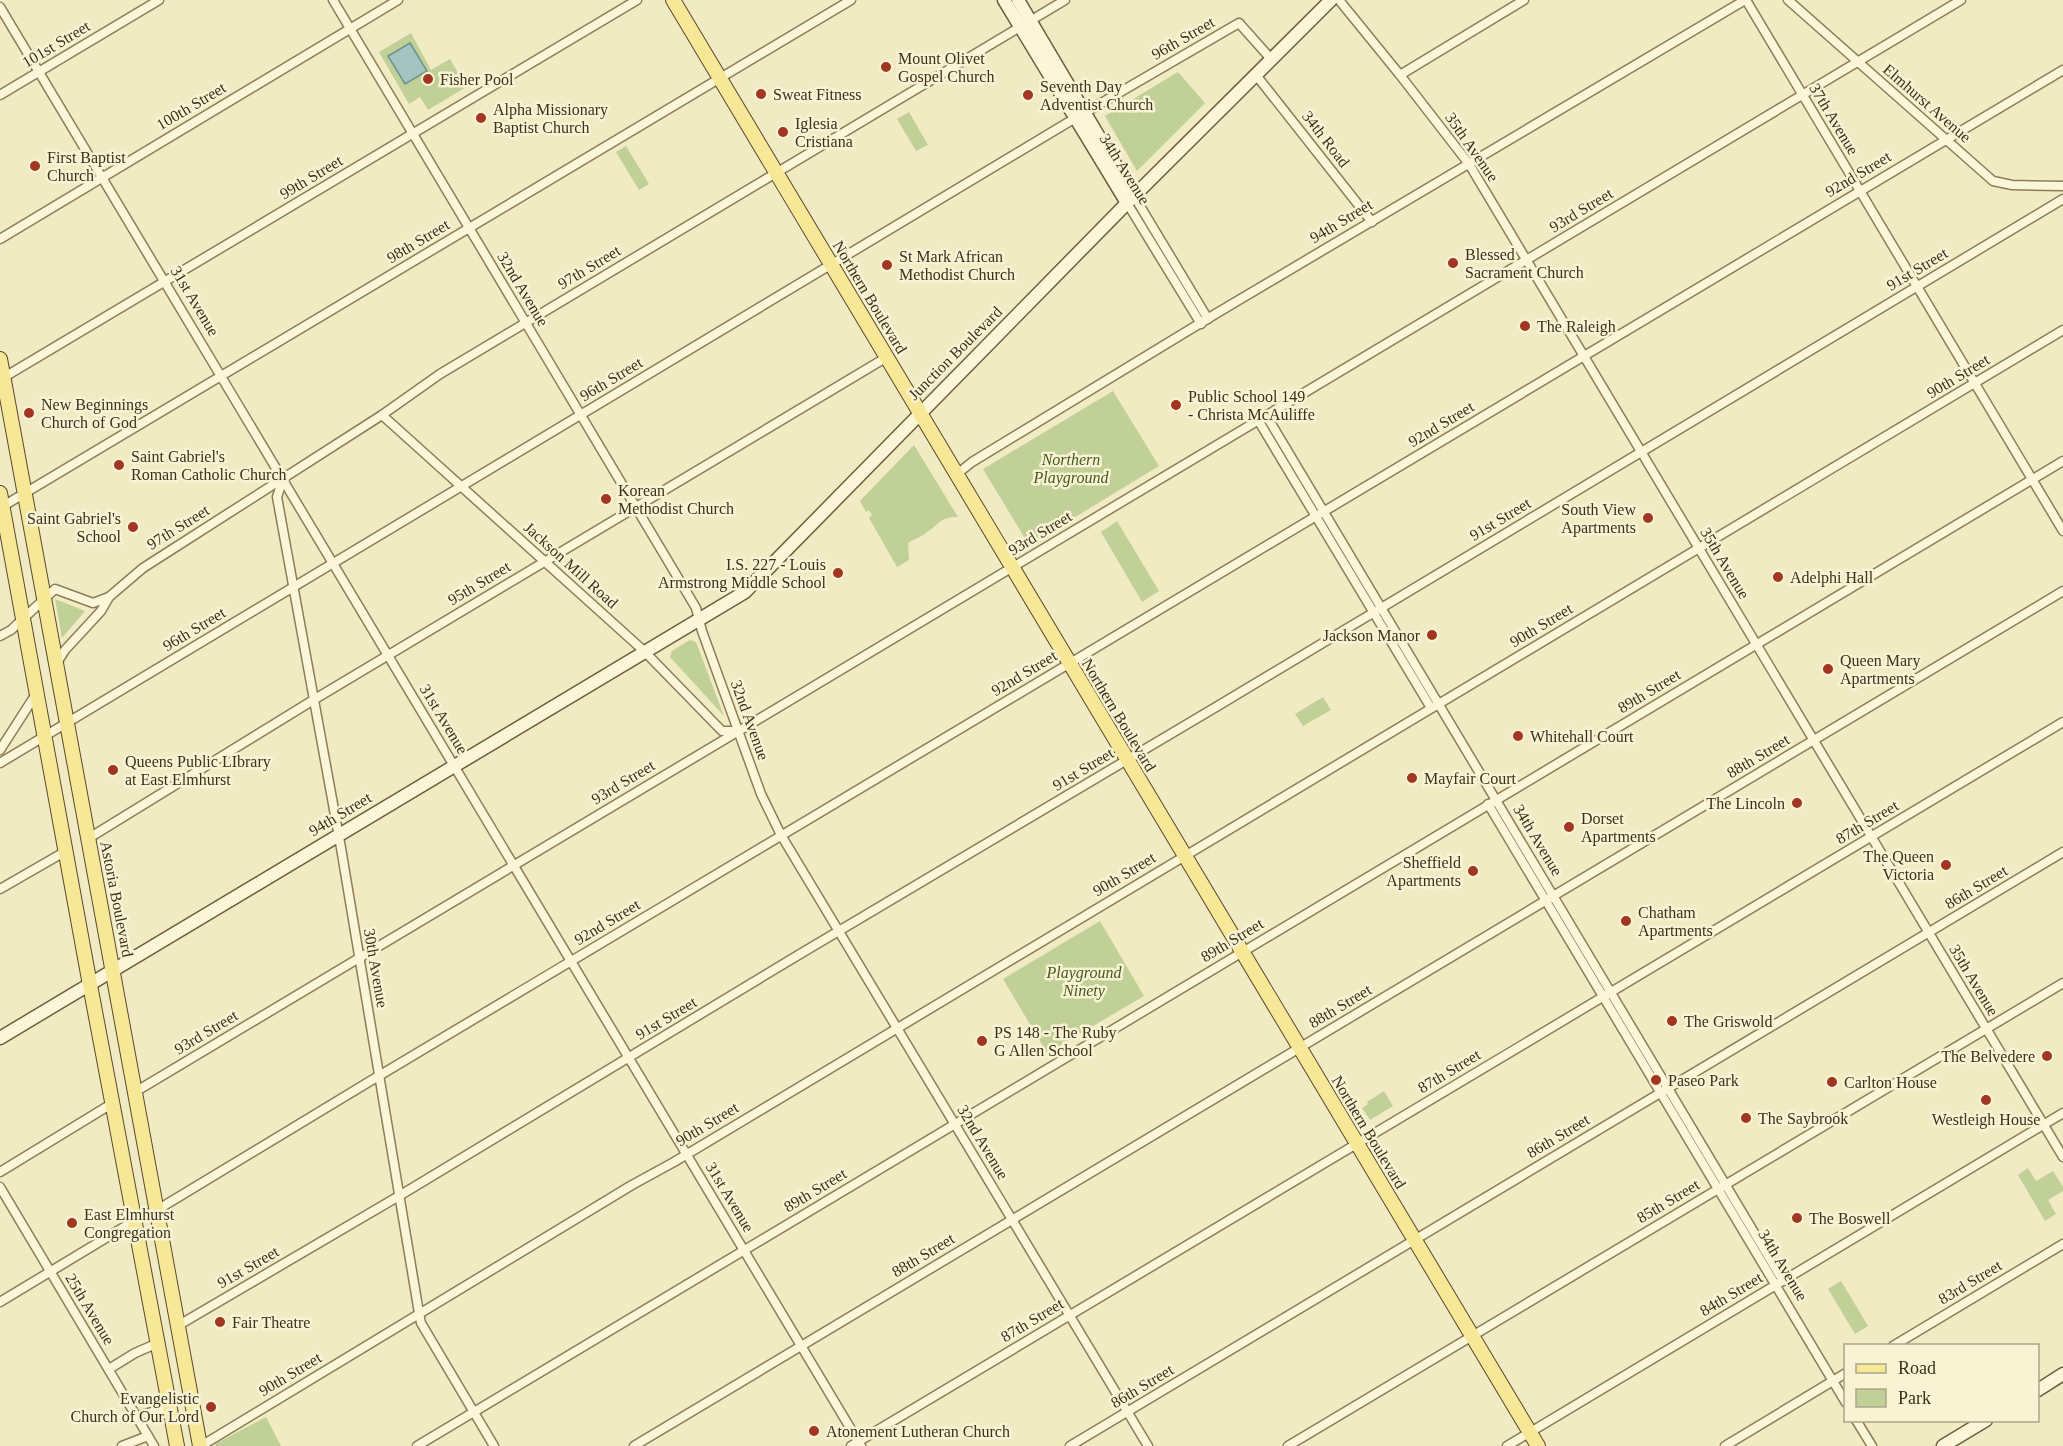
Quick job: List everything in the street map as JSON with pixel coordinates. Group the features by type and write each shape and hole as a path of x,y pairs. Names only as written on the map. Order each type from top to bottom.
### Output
{"main road":[{"name":"Northern Boulevard","path":"673,0 1538,1446"},
{"name":"34th Avenue","path":"1004,0 1025,24 1130,200"},
{"name":"34th Avenue","path":"1018,0 1025,24"},
{"name":"Junction Boulevard","path":"699,619 745,592 1130,200 1331,0"},
{"name":"Astoria Boulevard","path":"0,359 200,1446"},
{"path":"1,503 177,1446"},
{"name":"94th Street","path":"0,1038 699,619"},
{"path":"2039,1389 2063,1374"},
{"path":"1943,1446 1983,1422"}],"street":[{"name":"101st Street","path":"0,95 159,0"},
{"name":"32nd Avenue","path":"333,0 696,608 761,794 781,835 1148,1446"},
{"name":"100th Street","path":"0,240 398,0"},
{"name":"99th Street","path":"2,379 637,0"},
{"name":"98th Street","path":"1,503 25,494 851,0"},
{"name":"97th Street","path":"57,663 65,650 101,611 109,597 143,568 382,415 440,374 1065,0"},
{"name":"35th Avenue","path":"1339,0 1469,164 2063,1157"},
{"path":"1400,75 1524,0"},
{"name":"37th Avenue","path":"1745,0 2063,531"},
{"name":"94th Street","path":"957,474 972,462 1204,321 1745,0"},
{"name":"Elmhurst Avenue","path":"1788,0 1993,181 2012,185 2063,186"},
{"name":"93rd Street","path":"135,1092 1961,0"},
{"name":"31st Avenue","path":"0,7 572,961 801,1346 857,1445"},
{"name":"96th Street","path":"0,763 333,562 1239,23 1271,59"},
{"name":"92nd Street","path":"0,1302 2063,70"},
{"name":"34th Road","path":"1256,75 1372,222"},
{"name":"91st Street","path":"179,1325 399,1196 2063,199"},
{"name":"34th Avenue","path":"1130,200 1204,321"},
{"name":"90th Street","path":"200,1446 418,1313 2063,330"},
{"name":"95th Street","path":"89,838 315,699 887,357"},
{"name":"Jackson Mill Road","path":"382,415 644,651 722,731 739,731"},
{"name":"34th Avenue","path":"1262,418 1779,1283 1844,1401"},
{"name":"89th Street","path":"417,1446 2063,461"},
{"name":"30th Avenue","path":"283,478 277,497 315,699 418,1313 421,1323 494,1446"},
{"path":"0,636 11,630 55,589 93,603 109,597"},
{"name":"88th Street","path":"634,1446 2063,591"},
{"path":"0,750 37,694"},
{"name":"87th Street","path":"857,1445 2063,722"},
{"path":"0,889 66,851"},
{"name":"86th Street","path":"1070,1446 2063,852"},
{"name":"85th Street","path":"1288,1446 2063,983"},
{"path":"0,1172 113,1103"},
{"name":"84th Street","path":"1507,1446 2063,1113"},
{"name":"25th Avenue","path":"0,1186 154,1446"},
{"name":"83rd Street","path":"1896,1344 2063,1244"},
{"path":"109,1369 135,1353 158,1343"},
{"path":"1725,1446 1844,1374"},
{"path":"137,1416 170,1407"},
{"path":"1857,1422 1872,1446"},
{"path":"122,1446 148,1436"}],"green space":[{"name":"Fisher Pool","path":"411,33 431,70 450,59 466,87 428,110 420,97 409,104 379,52"},
{"path":"1178,72 1205,103 1137,171 1105,116"},
{"path":"909,112 928,145 916,151 897,119"},
{"path":"626,146 649,184 639,190 616,152"},
{"name":"Northern Playground","path":"1113,391 1159,466 1029,545 983,469"},
{"path":"914,445 958,517 943,520 908,543 909,560 897,567 869,518 872,515 869,510 866,512 860,501"},
{"path":"1117,521 1159,591 1142,602 1101,532"},
{"path":"55,599 85,611 62,638"},
{"path":"690,640 696,642 724,716 670,657 672,651"},
{"path":"1323,697 1331,710 1303,726 1295,714"},
{"name":"Playground Ninety","path":"1100,921 1144,996 1047,1053 1003,979"},
{"path":"1384,1091 1393,1106 1370,1120 1362,1108"},
{"path":"2028,1168 2036,1181 2053,1171 2063,1187 2063,1191 2048,1200 2056,1214 2045,1221 2018,1175"},
{"path":"1841,1281 1868,1326 1855,1334 1828,1289"},
{"path":"266,1417 281,1446 216,1446 215,1444"}],"water":[{"path":"410,43 427,71 405,84 388,56"}],"place":[{"name":"Mount Olivet Gospel Church","path":"886,67"},
{"name":"Fisher Pool","path":"428,79"},
{"name":"Sweat Fitness","path":"761,94"},
{"name":"Seventh Day Adventist Church","path":"1028,95"},
{"name":"Alpha Missionary Baptist Church","path":"481,118"},
{"name":"Iglesia Cristiana","path":"783,132"},
{"name":"First Baptist Church","path":"35,166"},
{"name":"Blessed Sacrament Church","path":"1453,263"},
{"name":"St Mark African Methodist Church","path":"887,265"},
{"name":"The Raleigh","path":"1525,326"},
{"name":"Public School 149 - Christa McAuliffe","path":"1176,405"},
{"name":"New Beginnings Church of God","path":"29,413"},
{"name":"Saint Gabriel's Roman Catholic Church","path":"119,465"},
{"name":"Korean Methodist Church","path":"606,499"},
{"name":"South View Apartments","path":"1648,518"},
{"name":"Saint Gabriel's School","path":"133,527"},
{"name":"I.S. 227 - Louis Armstrong Middle School","path":"838,573"},
{"name":"Adelphi Hall","path":"1778,577"},
{"name":"Jackson Manor","path":"1432,635"},
{"name":"Queen Mary Apartments","path":"1828,669"},
{"name":"Whitehall Court","path":"1518,736"},
{"name":"Queens Public LIbrary at East Elmhurst","path":"113,770"},
{"name":"Mayfair Court","path":"1412,778"},
{"name":"The Lincoln","path":"1797,803"},
{"name":"Dorset Apartments","path":"1569,827"},
{"name":"The Queen Victoria","path":"1946,865"},
{"name":"Sheffield Apartments","path":"1473,871"},
{"name":"Chatham Apartments","path":"1626,921"},
{"name":"The Griswold","path":"1672,1021"},
{"name":"PS 148 - The Ruby G Allen School","path":"982,1041"},
{"name":"The Belvedere","path":"2047,1056"},
{"name":"Paseo Park","path":"1656,1080"},
{"name":"Carlton House","path":"1832,1082"},
{"name":"Westleigh House","path":"1986,1100"},
{"name":"The Saybrook","path":"1746,1118"},
{"name":"The Boswell","path":"1797,1218"},
{"name":"East Elmhurst Congregation","path":"72,1223"},
{"name":"Fair Theatre","path":"220,1322"},
{"name":"Evangelistic Church of Our Lord","path":"211,1407"},
{"name":"Atonement Lutheran Church","path":"814,1431"}]}
